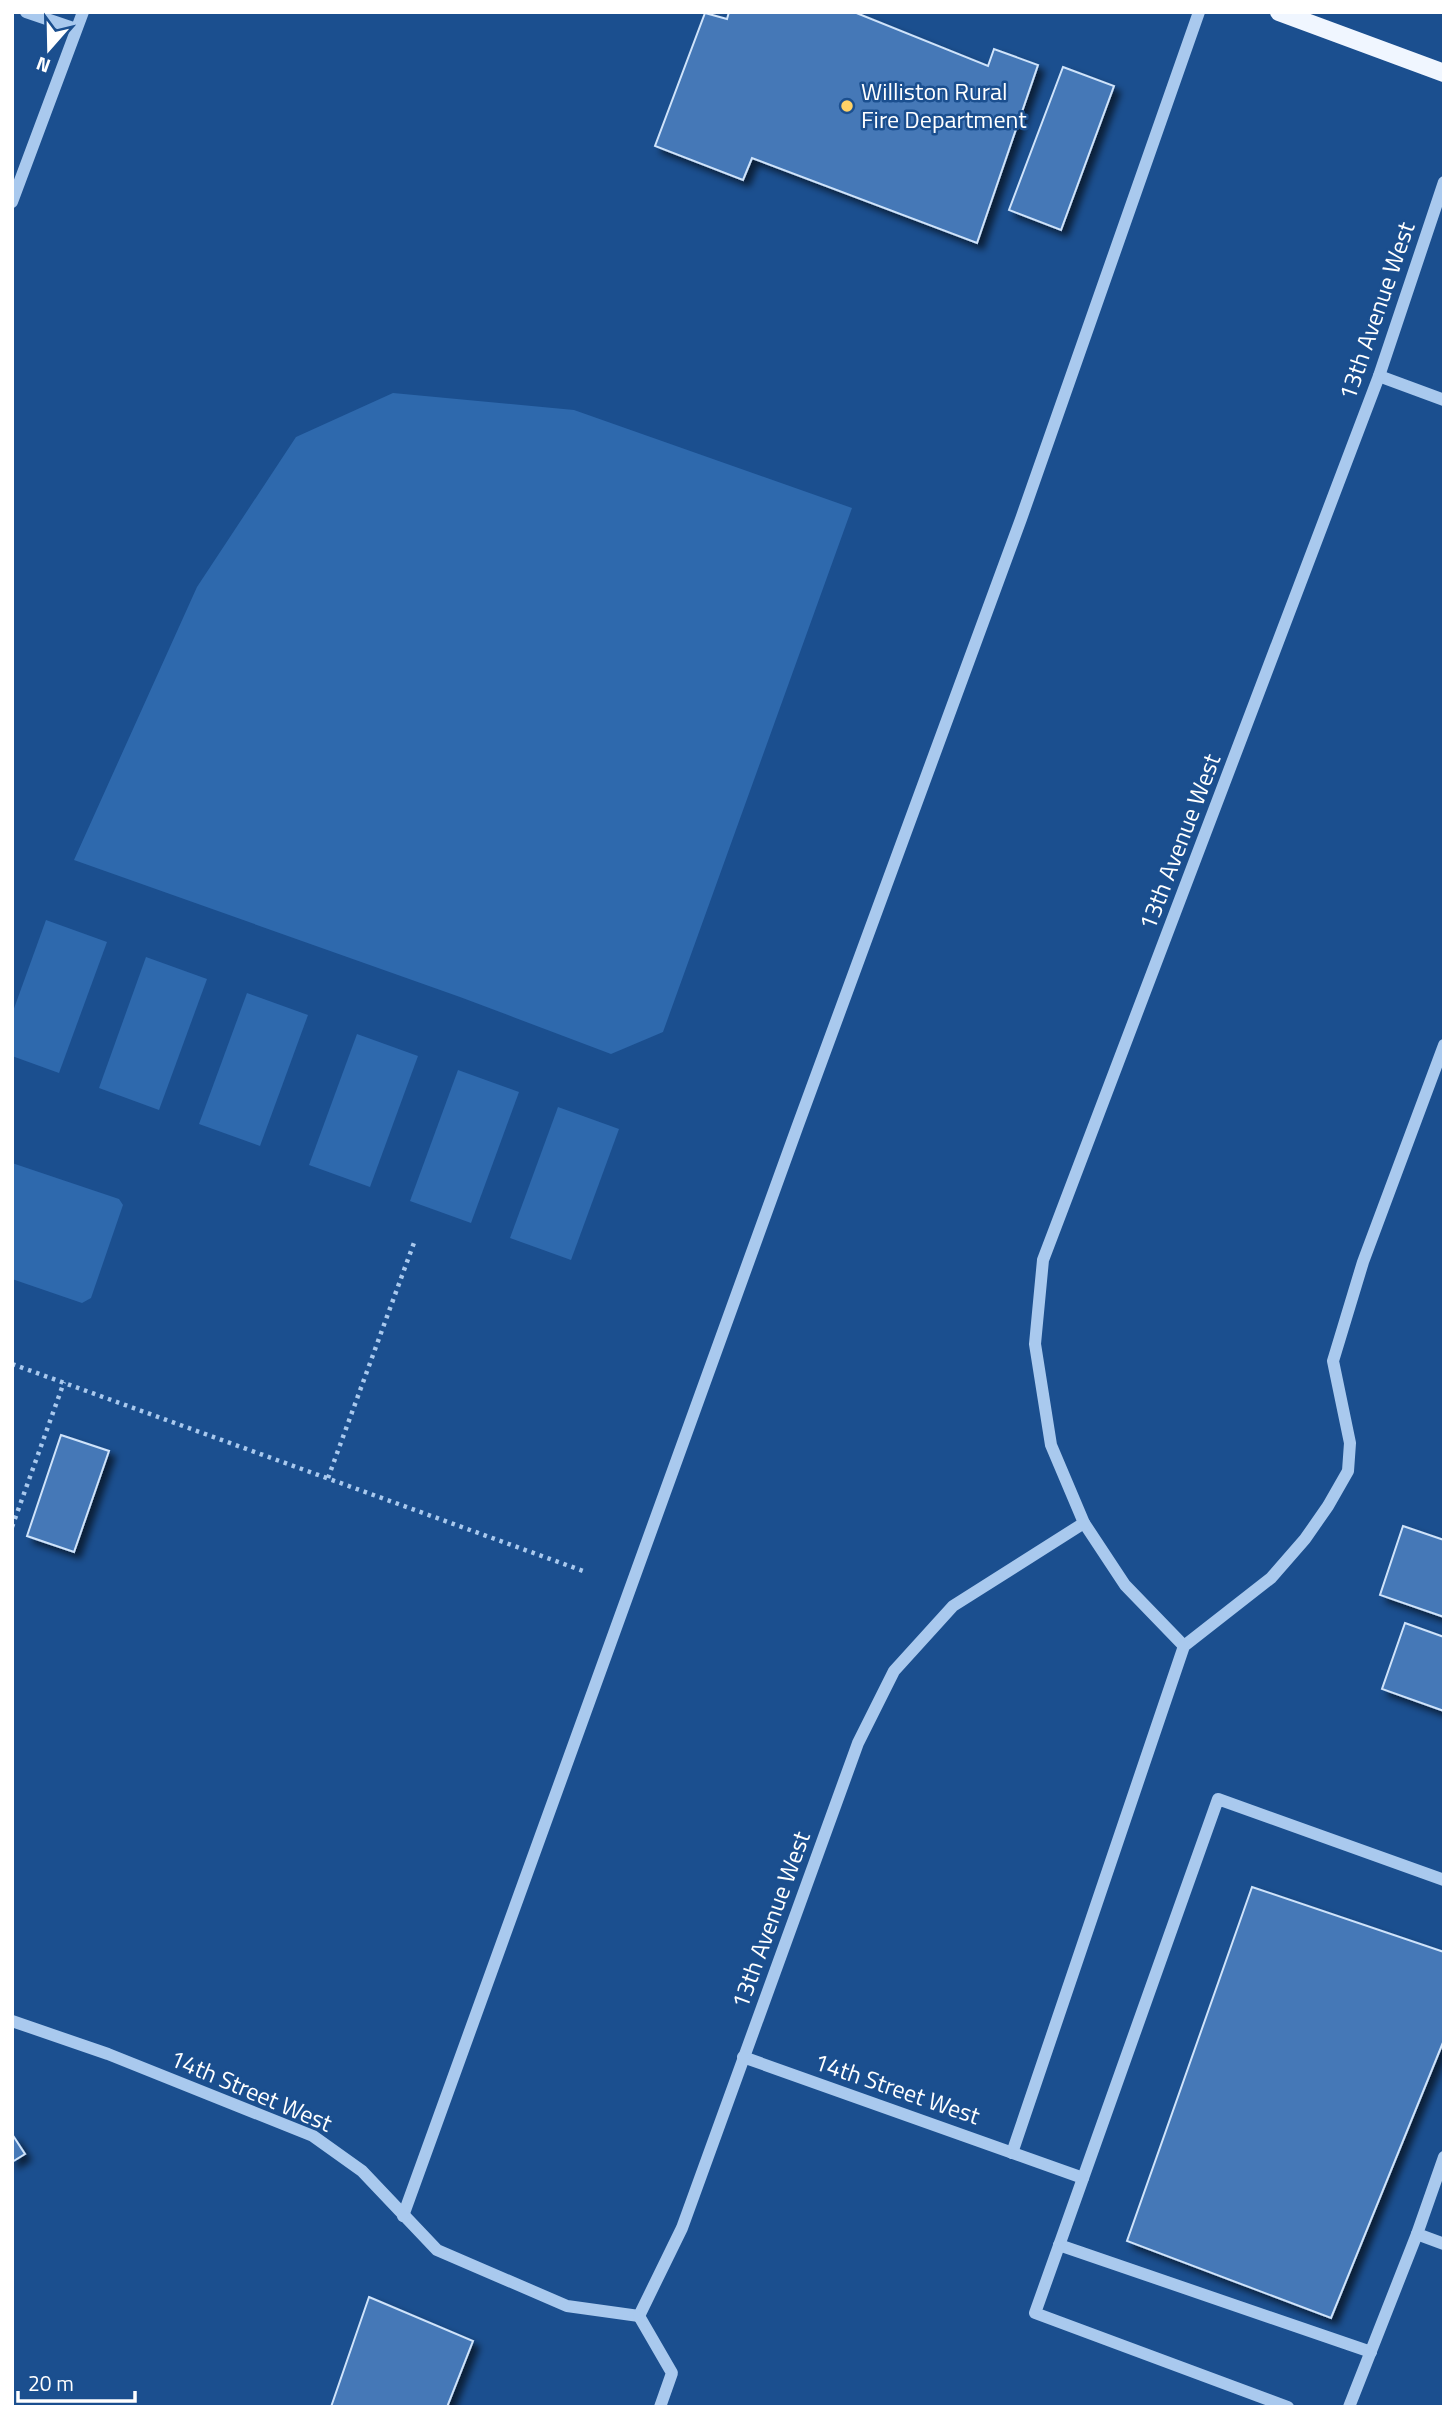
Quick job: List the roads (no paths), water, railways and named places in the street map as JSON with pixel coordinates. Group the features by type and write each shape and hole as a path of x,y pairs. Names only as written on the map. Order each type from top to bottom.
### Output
{"main road":[{"path":"1279,12 1444,73"}],"street":[{"path":"26,12 76,29"},
{"path":"12,202 83,12"},
{"path":"403,2216 798,1125 1021,519 1199,12"},
{"name":"13th Avenue West","path":"1184,1646 1125,1585 1084,1523 1051,1445 1035,1344 1043,1261 1379,376 1444,182"},
{"path":"1379,376 1444,400"},
{"path":"1012,2153 1184,1646 1270,1578 1305,1539 1348,1471 1350,1443 1333,1361 1363,1262 1444,1045"},
{"name":"13th Avenue West","path":"639,2316 682,2228 858,1743 894,1671 953,1606 1084,1523"},
{"path":"1288,2407 1035,2313 1218,1799 1444,1880"},
{"name":"14th Street West","path":"12,2021 108,2054 313,2136 362,2171 437,2250 567,2306 639,2316"},
{"name":"14th Street West","path":"743,2057 1083,2178"},
{"path":"1349,2407 1417,2234 1444,2157"},
{"path":"1417,2234 1444,2244"},
{"path":"1059,2245 1371,2352"},
{"path":"639,2316 672,2373 660,2407"}],"place":[{"name":"Williston Rural Fire Department","path":"847,106"}]}
